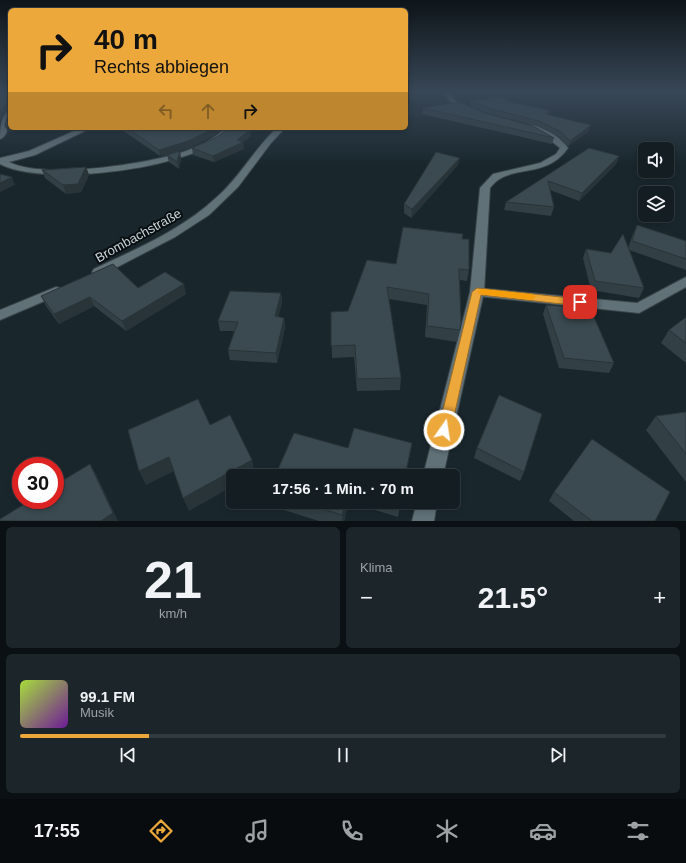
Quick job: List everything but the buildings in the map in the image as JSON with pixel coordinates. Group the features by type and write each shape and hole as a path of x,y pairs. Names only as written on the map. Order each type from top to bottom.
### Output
{"street":[{"path":"0,137 8,117"},
{"path":"435,469 477,292 485,188 494,177 544,165 561,154 564,148 558,140 547,133 514,123"},
{"path":"1,162 32,153 83,130"},
{"path":"1,162 22,169 69,172 142,164 175,157 208,144 228,130"},
{"name":"Brombachstraße","path":"91,276 176,232 215,204 235,186 271,137 279,130"},
{"path":"477,292 639,308 686,281"},
{"path":"0,315 63,288"},
{"path":"424,521 426,509"}],"slow traffic":[{"path":"482,292 531,297"}],"route":[{"path":"444,430 477,292 580,302"}]}
